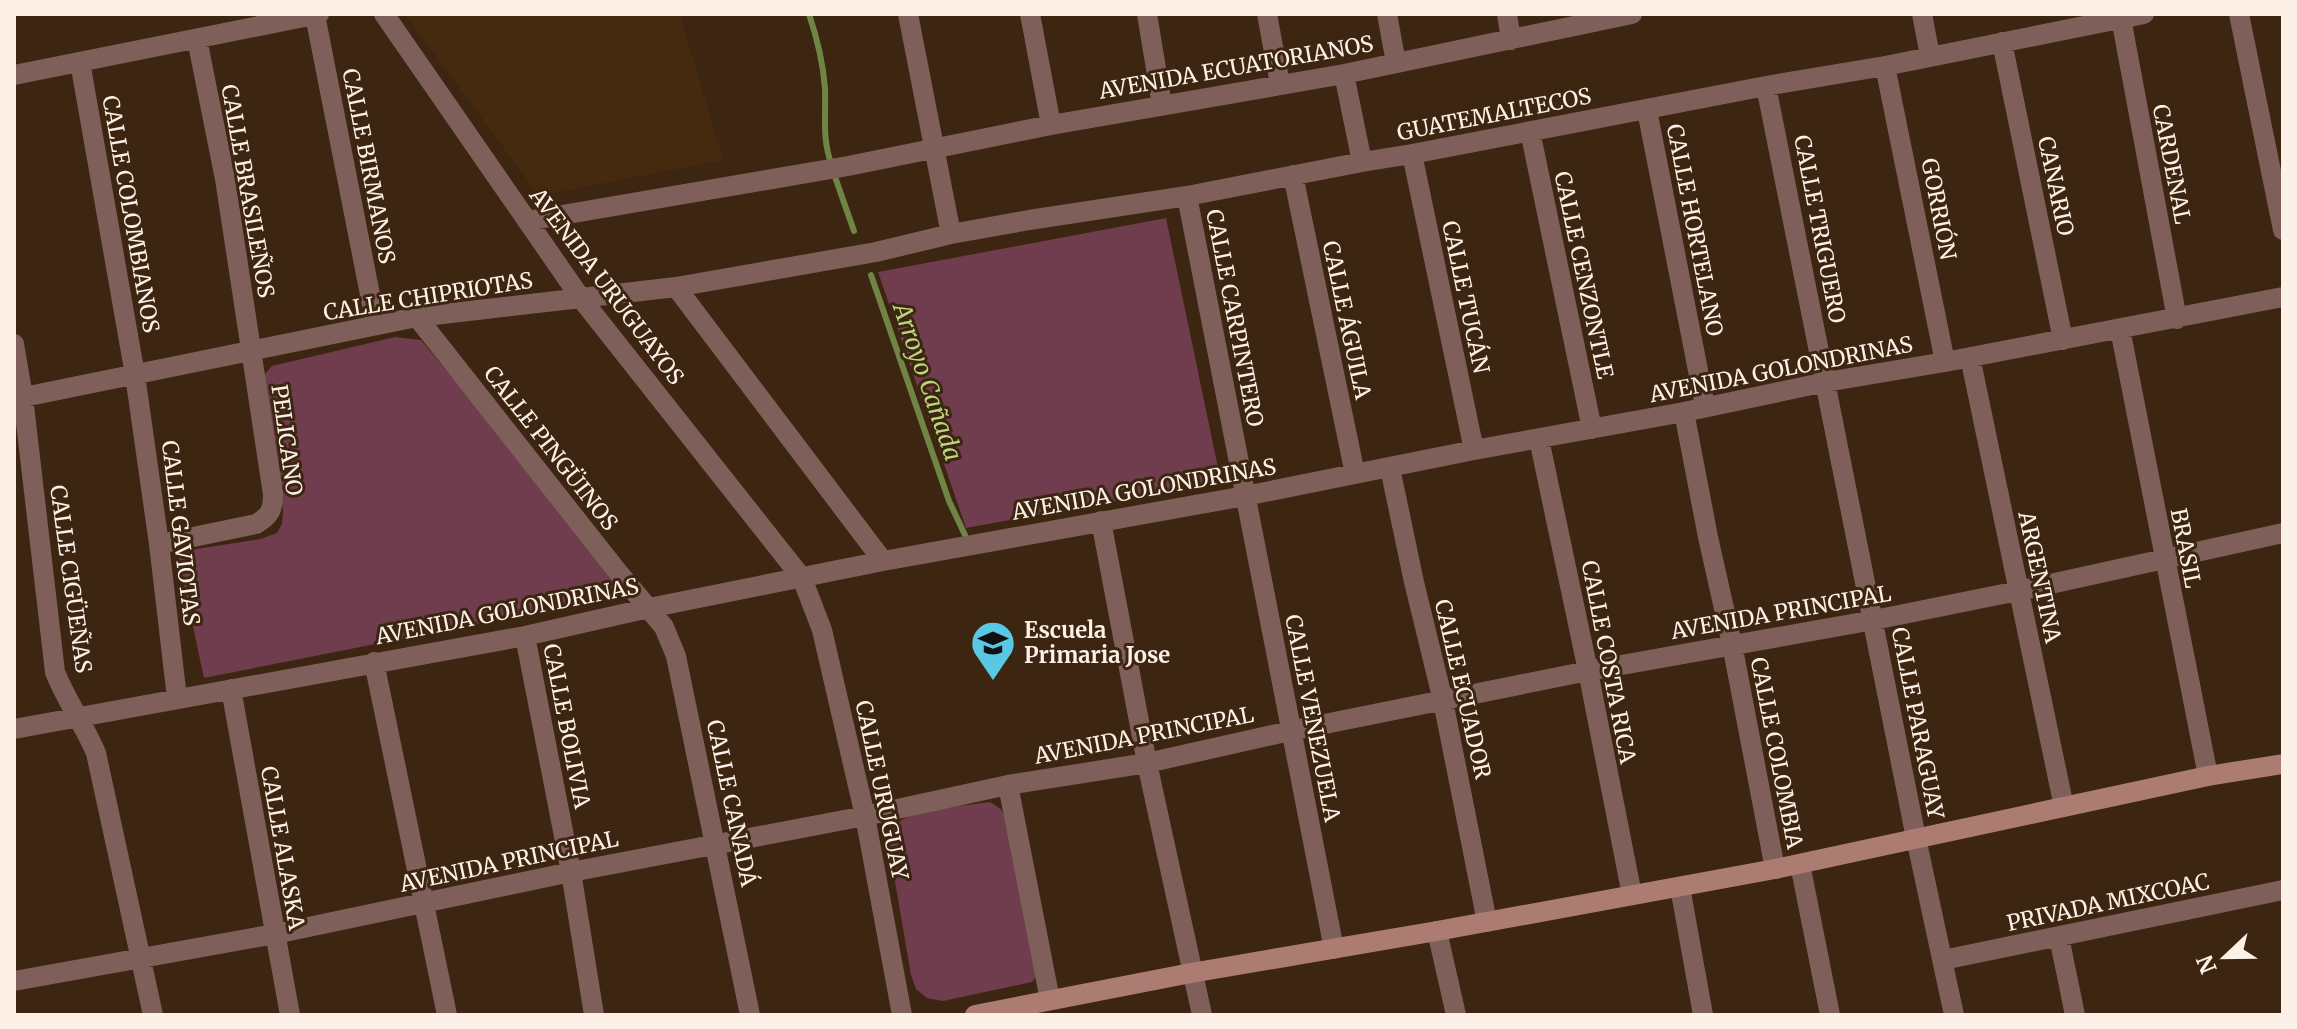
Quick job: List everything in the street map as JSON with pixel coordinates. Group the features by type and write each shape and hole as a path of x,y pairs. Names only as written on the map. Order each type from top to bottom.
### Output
{"main road":[{"path":"975,1015 1191,973 1775,869 2208,776 2283,764"}],"street":[{"name":"AVENIDA URUGUAYOS","path":"384,14 580,297 802,578"},
{"path":"908,14 951,234"},
{"path":"1030,14 1051,125"},
{"path":"1147,14 1162,105"},
{"path":"1267,14 1280,84"},
{"path":"1387,14 1396,63"},
{"path":"1507,14 1511,40"},
{"name":"AVENIDA ECUATORIANOS","path":"527,221 821,171 1051,125 1344,74 1631,14"},
{"path":"1922,14 1930,56"},
{"name":"GUATEMALTECOS","path":"852,256 951,234 1187,196 1885,66 2144,14"},
{"path":"2239,14 2283,230"},
{"path":"14,75 317,15"},
{"name":"CALLE BIRMANOS","path":"317,15 376,325"},
{"name":"CARDENAL","path":"2121,18 2177,319"},
{"name":"CALLE BRASILEÑOS","path":"197,39 225,179 250,351"},
{"name":"CANARIO","path":"2002,42 2063,340"},
{"name":"CALLE COLOMBIANOS","path":"80,62 135,375"},
{"name":"GORRIÓN","path":"1885,66 1945,362"},
{"path":"1344,74 1362,162"},
{"name":"CALLE TRIGUERO","path":"1766,86 1826,382"},
{"name":"CALLE HORTELANO","path":"1647,110 1705,406"},
{"name":"CALLE CENZONTLE","path":"1530,131 1592,429"},
{"name":"CALLE TUCÁN","path":"1412,154 1474,450"},
{"name":"CALLE ÁGUILA","path":"1293,175 1355,474"},
{"name":"CALLE CARPINTERO","path":"1187,196 1245,496"},
{"name":"CALLE CHIPRIOTAS","path":"19,398 417,317 676,287 852,256"},
{"path":"676,287 883,561"},
{"name":"AVENIDA GOLONDRINAS","path":"14,729 525,636 883,561 1245,496 1826,382 2283,297"},
{"name":"CALLE PINGÜINOS","path":"417,317 649,608"},
{"name":"BRASIL","path":"2120,329 2208,776"},
{"name":"CALLE CIGÜEÑAS","path":"14,344 55,672 96,753 153,1015"},
{"name":"PELICANO","path":"159,544 256,524 267,517 273,508 250,351"},
{"name":"ARGENTINA","path":"1970,357 2064,807"},
{"name":"CALLE GAVIOTAS","path":"135,375 177,698"},
{"name":"CALLE PARAGUAY","path":"1826,382 1954,1015"},
{"name":"CALLE COLOMBIA","path":"1684,412 1775,869"},
{"name":"CALLE COSTA RICA","path":"1539,439 1632,895"},
{"name":"CALLE ECUADOR","path":"1390,468 1443,701 1487,922"},
{"name":"CALLE VENEZUELA","path":"1245,496 1334,949"},
{"path":"1101,521 1147,763 1202,1015"},
{"name":"AVENIDA PRINCIPAL","path":"14,981 275,934 1008,785 1147,763 1588,671 1874,620 2283,533"},
{"name":"CALLE URUGUAY","path":"802,578 822,630 865,816 902,1015"},
{"name":"CALLE CANADÁ","path":"649,608 664,627 676,656 750,1015"},
{"name":"CALLE BOLIVIA","path":"525,636 571,872 594,1015"},
{"path":"374,662 447,1015"},
{"name":"CALLE ALASKA","path":"231,689 290,1015"},
{"path":"1008,785 1050,1000"},
{"path":"1800,864 1830,1015"},
{"path":"1680,887 1703,1015"},
{"name":"PRIVADA MIXCOAC","path":"1943,960 2283,890"},
{"path":"1437,931 1456,1015"},
{"path":"2059,937 2075,1015"}],"shaded area":[{"path":"405,14 680,14 723,160 539,196"},
{"path":"1166,218 1221,482 966,528 878,272"},
{"path":"395,337 421,340 609,561 624,595 204,678 177,552 260,539 277,533 282,524 283,510 264,375 272,366"},
{"path":"990,802 1001,809 1008,823 1037,975 1032,982 943,1001 927,998 916,989 911,975 888,841 895,826 909,817 944,808"}],"waterway":[{"name":"Arroyo Cañada","path":"809,14 823,69 825,135 831,163"},
{"name":"Arroyo Cañada","path":"834,174 854,231"},
{"name":"Arroyo Cañada","path":"871,275 949,501 965,535"}],"place":[{"name":"Escuela Primaria Jose","path":"993,682"}]}
